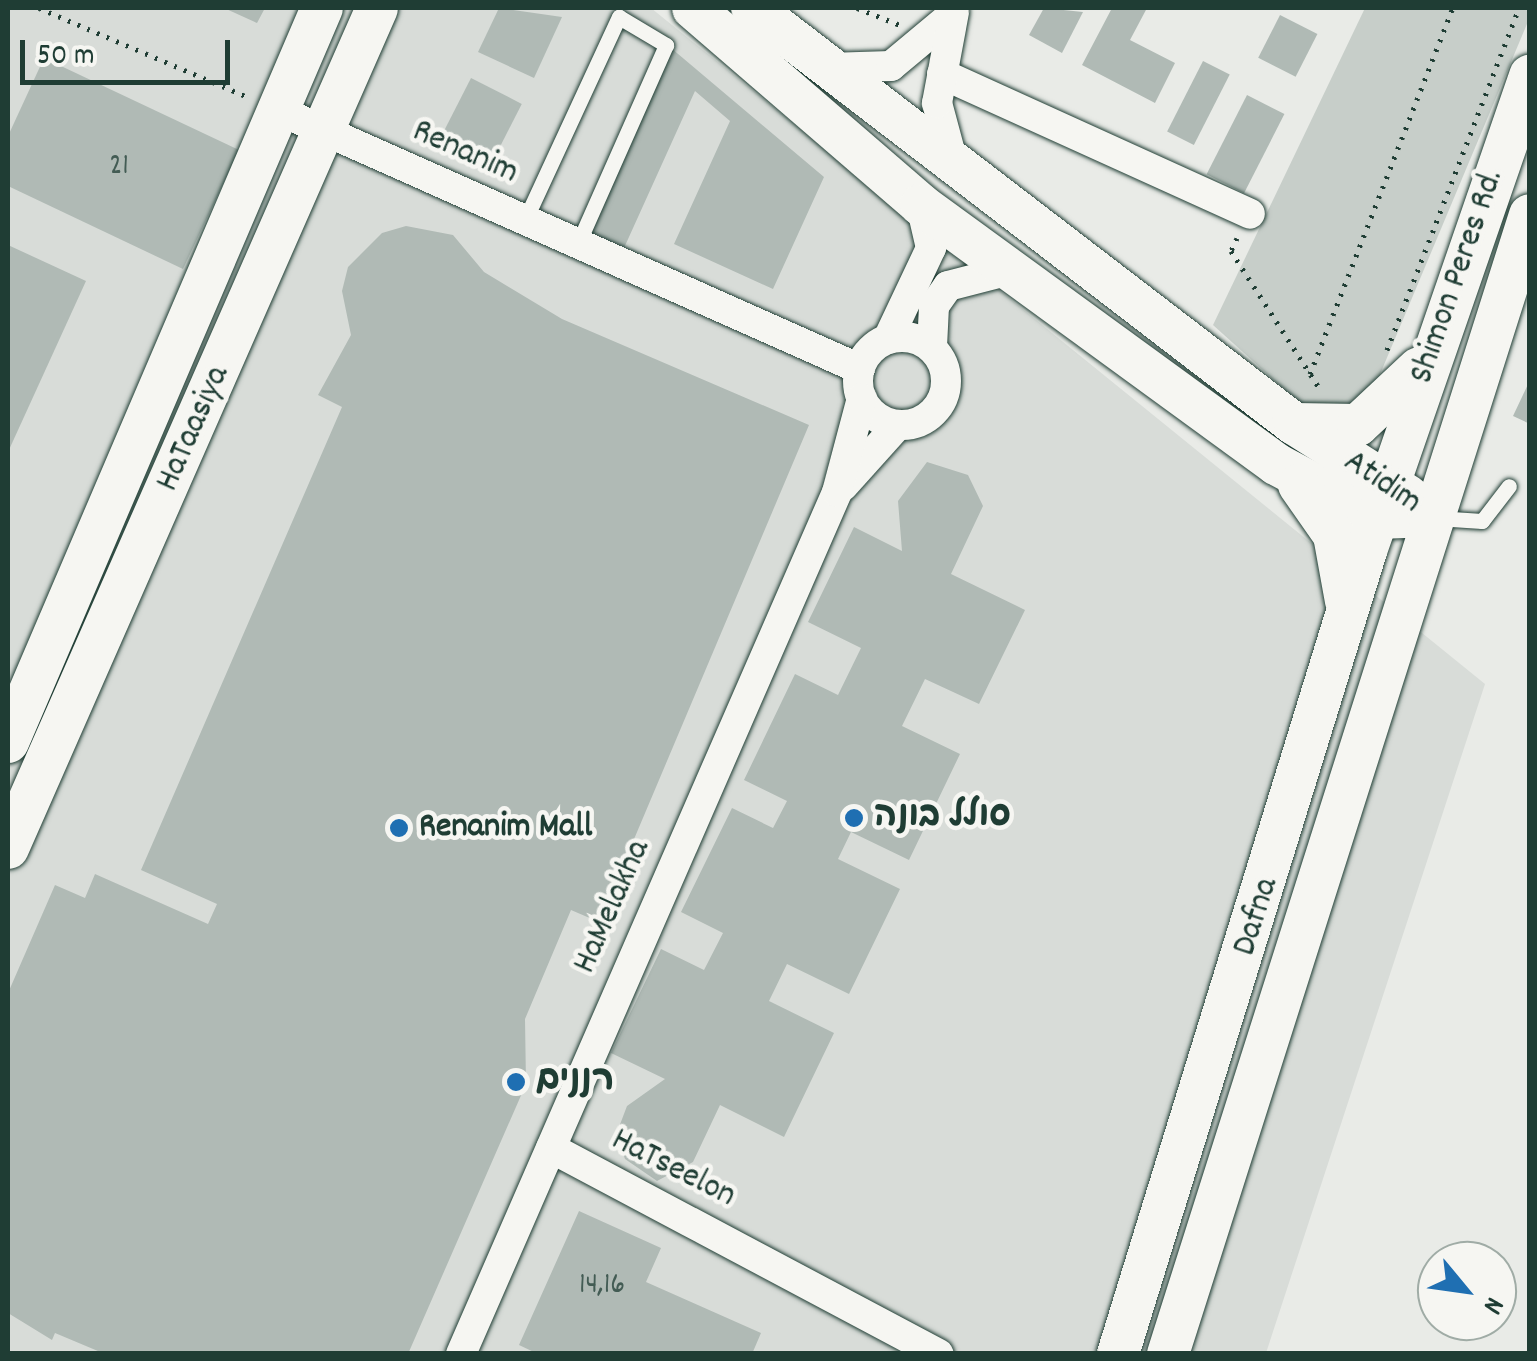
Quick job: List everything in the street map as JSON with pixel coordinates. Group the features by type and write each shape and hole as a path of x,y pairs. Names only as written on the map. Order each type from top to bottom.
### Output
{"street":[{"name":"HaTaasiya","path":"8,742 322,8"},
{"name":"HaTaasiya","path":"13,821 377,8"},
{"name":"Atidim","path":"693,8 921,204 1286,470 1431,517"},
{"name":"Atidim","path":"752,8 820,66 1293,424 1383,499"},
{"path":"820,66 890,66 956,10"},
{"path":"956,10 942,74 937,125 968,177"},
{"path":"942,74 1250,214"},
{"name":"Shimon Peres Rd.","path":"1383,499 1530,76"},
{"name":"Renanim","path":"278,110 578,244 861,384"},
{"path":"921,204 931,248 861,384 898,425 928,416 942,400 945,367 932,347 934,306 948,286 1010,270"},
{"name":"Shimon Peres Rd.","path":"1431,517 1530,214"},
{"path":"888,338 932,347"},
{"path":"1293,424 1346,429 1376,414 1431,352"},
{"name":"HaMelakha","path":"461,1354 837,492 861,384"},
{"name":"HaMelakha","path":"837,492 898,425"},
{"path":"1286,470 1334,535 1344,623"},
{"name":"Dafna","path":"1118,1354 1383,499"},
{"name":"Dafna","path":"1168,1354 1431,517"},
{"name":"HaTseelon","path":"551,1148 939,1354"},
{"name":"HaTseelon","path":"760,1256 765,1282 898,1354"}],"lane":[{"path":"524,220 619,17 666,45 578,244"},
{"path":"1431,517 1482,520 1509,486"}],"path":[{"path":"39,8 278,110"},
{"path":"1310,374 1453,8"},
{"path":"1386,354 1519,8"},
{"path":"1250,214 1230,251 1346,429"}],"shaded area":[{"path":"8,8 651,8 1485,684 1266,1353 8,1354"},
{"path":"1365,8 1529,8 1529,19 1373,391 1342,417 1305,408 1213,325"}],"building":[{"path":"224,8 265,8 257,23"},
{"path":"499,8 562,17 534,78 478,52"},
{"path":"1044,8 1083,12 1062,53 1029,35"},
{"path":"1112,8 1147,8 1130,40 1175,63 1155,103 1082,65"},
{"path":"1280,15 1317,34 1296,77 1258,58"},
{"path":"671,48 824,177 773,289 674,244 730,121 695,91 624,248 588,231"},
{"path":"44,58 239,150 183,269 8,186 8,136"},
{"path":"1203,61 1230,75 1194,145 1167,131"},
{"path":"471,78 522,104 495,156 444,131"},
{"path":"1247,95 1284,114 1244,193 1207,174"},
{"name":"Renanim Mall","path":"406,226 453,235 484,272 562,319 809,425 599,922 571,910 525,1019 526,1084 408,1354 105,1354 55,1333 52,1340 8,1313 8,993 55,885 85,898 95,874 208,924 217,904 141,870 342,407 318,395 351,335 342,291 348,267 382,233"},
{"path":"8,245 86,281 8,452"},
{"path":"1530,380 1530,424 1513,416"},
{"name":"סולל בונה","path":"927,462 968,475 983,506 951,574 1025,610 979,704 925,679 902,726 960,754 909,860 851,832 838,859 900,889 849,994 787,964 769,1001 834,1033 784,1137 720,1105 693,1162 657,1181 625,1159 616,1135 627,1106 665,1079 611,1053 661,949 704,970 723,933 681,912 732,808 773,828 787,801 744,780 795,674 838,695 861,648 808,622 854,527 902,551 898,501"},
{"path":"579,1211 661,1248 646,1282 761,1333 752,1354 538,1354 519,1345"}],"place":[{"name":"סולל בונה","path":"854,818"},
{"name":"Renanim Mall","path":"399,828"},
{"name":"רננים","path":"516,1082"}]}
